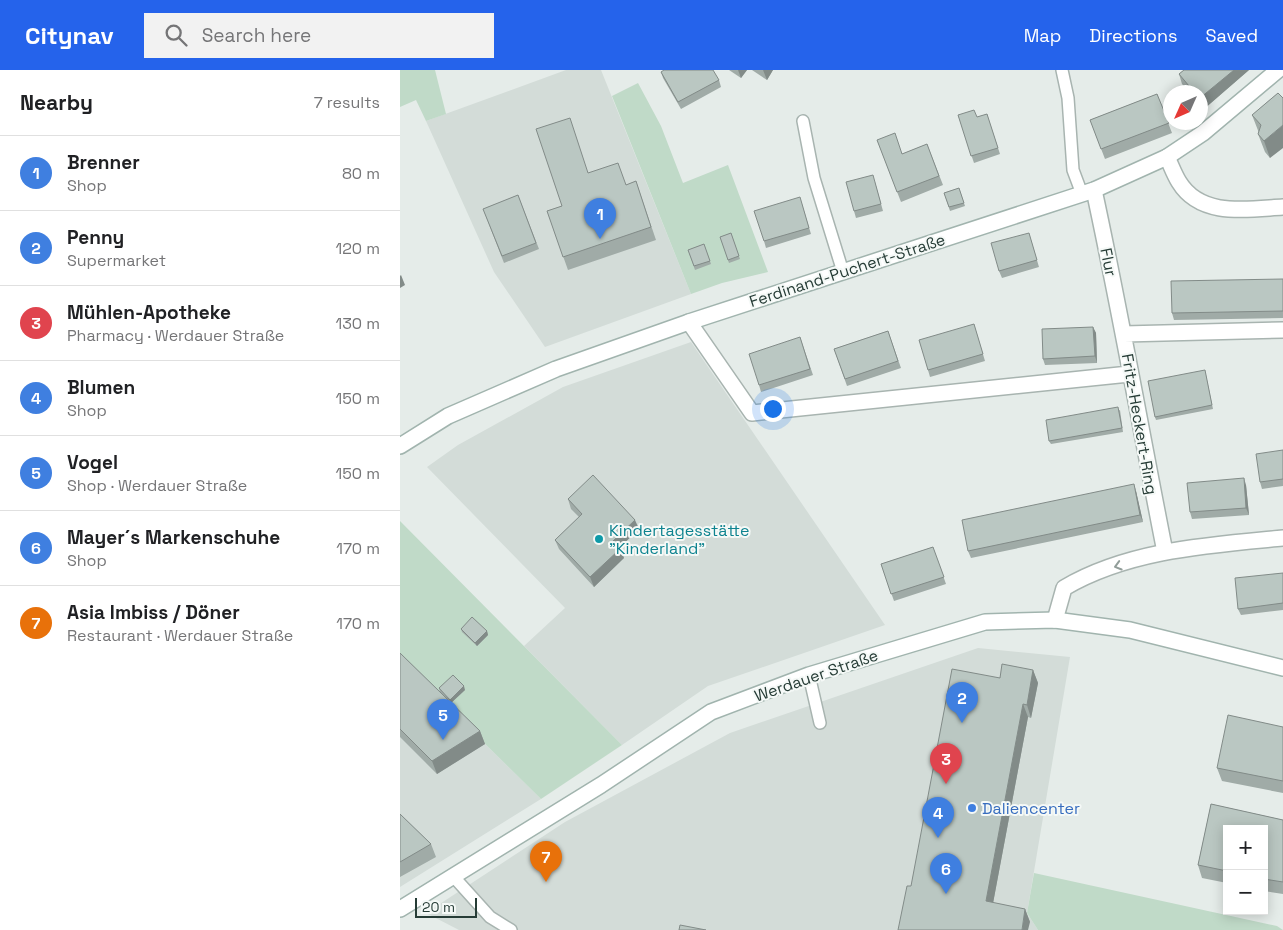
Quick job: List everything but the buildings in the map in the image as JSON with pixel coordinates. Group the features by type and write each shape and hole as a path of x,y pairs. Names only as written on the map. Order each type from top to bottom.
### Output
{"street":[{"name":"Ferdinand-Puchert-Straße","path":"400,446 448,416 556,370 689,322 1088,192 1167,157 1203,132 1278,70"},
{"path":"1167,157 1180,183 1196,200 1208,205 1229,209 1283,207"},
{"name":"Flur","path":"1088,192 1124,334"},
{"path":"689,322 752,413 1129,374"},
{"name":"Fritz-Heckert-Ring","path":"1164,552 1129,374 1124,334 1283,330"},
{"path":"1056,620 1064,588 1087,574 1164,552 1283,538"},
{"name":"Werdauer Straße","path":"400,909 601,785 711,712 809,675 985,622 1056,620 1130,630 1283,668"}],"lane":[{"path":"1062,70 1068,98 1073,170 1088,192"},
{"path":"803,121 814,178 843,272"},
{"path":"809,675 820,723"},
{"path":"453,876 490,917 511,930"}],"shaded area":[{"path":"566,70 601,70 691,294 545,347 494,272 426,121"},
{"path":"691,342 885,625 708,686 622,745 524,646 565,608 427,467 458,445 563,387"},
{"path":"978,648 1070,657 1027,913 1038,930 459,930 426,913 565,822 730,733"},
{"path":"400,660 541,799 400,887"}],"green space":[{"path":"400,70 435,70 446,114 426,121 416,100 400,107"},
{"path":"638,83 661,126 683,183 728,165 768,272 722,283 691,294 612,96"},
{"path":"400,521 622,745 541,799 400,660"},
{"path":"1034,873 1277,926 1283,930 1038,930 1027,913"}],"place":[{"name":"Brenner","path":"600,239"},
{"name":"Kindertagesstätte \"Kinderland\"","path":"599,539"},
{"name":"Penny","path":"962,723"},
{"name":"Vogel","path":"443,740"},
{"name":"Mühlen-Apotheke","path":"946,784"},
{"name":"Daliencenter","path":"972,808"},
{"name":"Blumen","path":"938,838"},
{"name":"Asia Imbiss / Döner","path":"546,882"},
{"name":"Mayer´s Markenschuhe","path":"946,894"}]}
